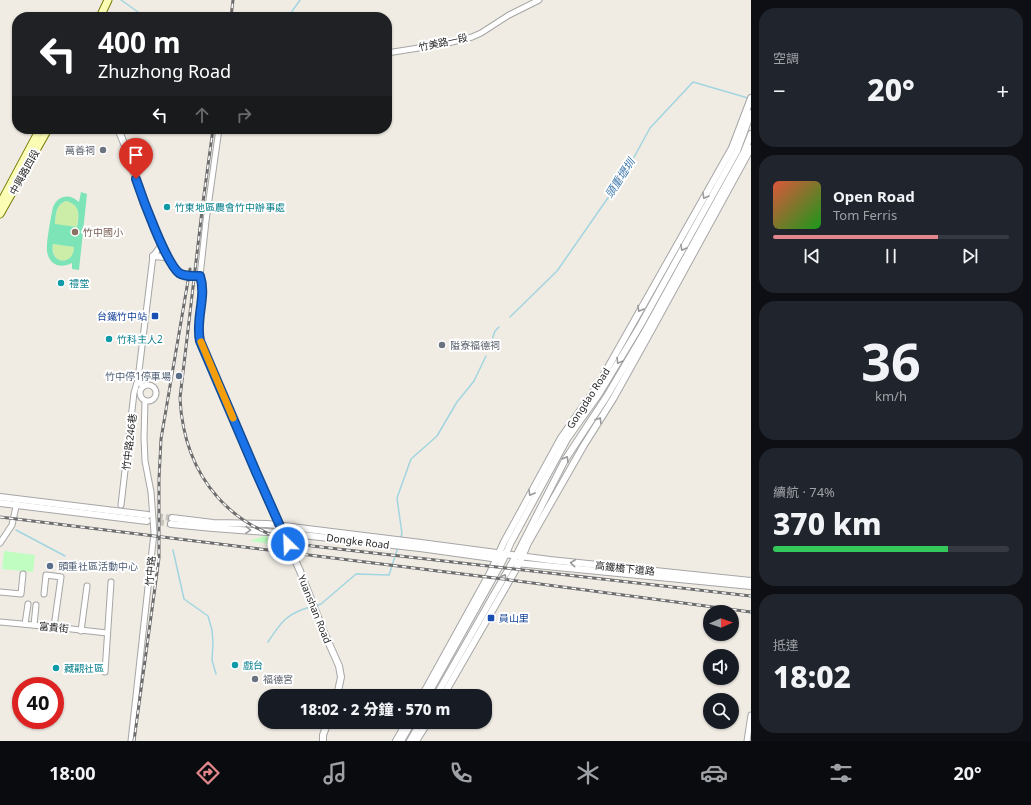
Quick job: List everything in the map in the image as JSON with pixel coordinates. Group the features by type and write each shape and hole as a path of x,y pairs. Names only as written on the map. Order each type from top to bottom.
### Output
{"main road":[{"path":"102,12 108,0"},
{"name":"中興路四段","path":"0,214 5,196 38,134"},
{"name":"中興路四段","path":"0,204 45,134"}],"street":[{"name":"竹美路一段","path":"392,52 444,44 472,37 509,15 539,0"},
{"name":"Gongdao Road","path":"501,557 504,542 561,438 598,384 732,148 751,98"},
{"name":"Gongdao Road","path":"431,689 501,557 567,440 599,394 640,326 737,151 751,113"},
{"path":"120,134 140,192 168,259 181,274 200,276 218,134"},
{"name":"Gongdao Road","path":"447,689 499,592 512,563 565,460 607,396 647,328 744,152 751,134"},
{"name":"Gongdao Road","path":"440,689 499,592 519,564 528,543 580,452 613,399 751,148"},
{"path":"142,387 147,385 151,386 156,391 156,396 153,400 145,401 142,399 140,395 142,387 138,379 153,256 162,244"},
{"path":"153,256 162,256 168,259"},
{"name":"Yuanshan Road","path":"200,276 202,290 198,326 200,341 339,666 341,677 338,689"},
{"name":"竹中路246巷","path":"121,505 134,393 138,379"},
{"name":"竹中路","path":"131,741 154,533 151,492 145,461 145,401"},
{"path":"0,498 17,502 148,518"},
{"path":"0,503 17,502"},
{"path":"0,543 12,525 17,502"},
{"name":"Dongke Road","path":"390,542 213,528 172,521 280,526 501,557 512,563 519,564"},
{"name":"高鐵橋下道路","path":"501,557 516,556 751,581"},
{"name":"高鐵橋下道路","path":"519,564 751,586"},
{"path":"0,592 21,594 23,574"},
{"path":"44,594 46,575 61,577 54,627"},
{"path":"105,672 111,582"},
{"path":"81,630 87,586"},
{"name":"Gongdao Road","path":"426,689 484,590"},
{"path":"25,624 28,604"},
{"path":"34,625 36,605"},
{"name":"富貴街","path":"0,622 107,633"},
{"path":"747,741 751,715"},
{"path":"323,741 326,729"},
{"path":"396,741 403,729"},
{"path":"401,741 408,729"},
{"path":"410,741 417,729"},
{"path":"416,741 424,729"}],"green space":[{"path":"81,192 87,194 79,270 72,269 72,263 59,266 53,263 48,256 47,247 51,217 55,203 61,198 68,196 79,202","holes":["66,201 77,208 77,227 55,224 58,208","53,244 74,247 70,258 66,260 58,259 53,251"]},
{"path":"66,201 75,205 77,208 77,227 55,225 58,208"},
{"path":"53,244 75,247 70,258 62,260 55,256"},
{"path":"264,536 268,537 278,545 250,541"},
{"path":"4,551 35,555 33,572 2,569"}],"waterway":[{"path":"121,0 138,12"},
{"path":"292,12 300,0"},
{"name":"頭重壢圳","path":"510,317 557,271 626,172 650,128 693,82 748,98"},
{"name":"頭重壢圳","path":"489,349 495,331 499,327"},
{"name":"頭重壢圳","path":"400,539 402,534 397,498 411,459 437,436 457,402 474,381 486,356"},
{"name":"頭重壢圳","path":"16,530 65,556"},
{"name":"頭重壢圳","path":"318,605 356,574 389,575 398,547"},
{"name":"頭重壢圳","path":"173,550 184,599 208,616 212,630 212,660 216,674"},
{"name":"頭重壢圳","path":"268,642 285,620 295,613 310,607"}],"tunnel":[{"path":"148,515 172,518"},
{"path":"149,521 171,524"}],"railway":[{"path":"232,12 233,0"},
{"path":"212,134 180,398 184,427 191,453 202,477 218,497 236,515 258,529 284,539 312,546 751,596"},
{"path":"134,741 159,558 159,479 161,439 190,269"},
{"path":"0,517 503,579 751,612"}],"slow traffic":[{"path":"201,342 233,418"}],"place":[{"name":"萬善祠","path":"103,150"},
{"name":"竹東地區農會竹中辦事處","path":"167,207"},
{"name":"竹中國小","path":"75,232"},
{"name":"禮堂","path":"61,283"},
{"name":"台鐵竹中站","path":"155,316"},
{"name":"竹科主人2","path":"109,339"},
{"name":"隘寮福德祠","path":"442,345"},
{"name":"竹中停1停車場","path":"179,376"},
{"name":"頭重社區活動中心","path":"50,566"},
{"name":"員山里","path":"491,618"},
{"name":"戲台","path":"235,665"},
{"name":"藏觀社區","path":"56,668"},
{"name":"福德宮","path":"255,679"}],"route":[{"path":"136,179 168,259 181,274 200,276 202,280 198,326 200,341 288,544"}]}
